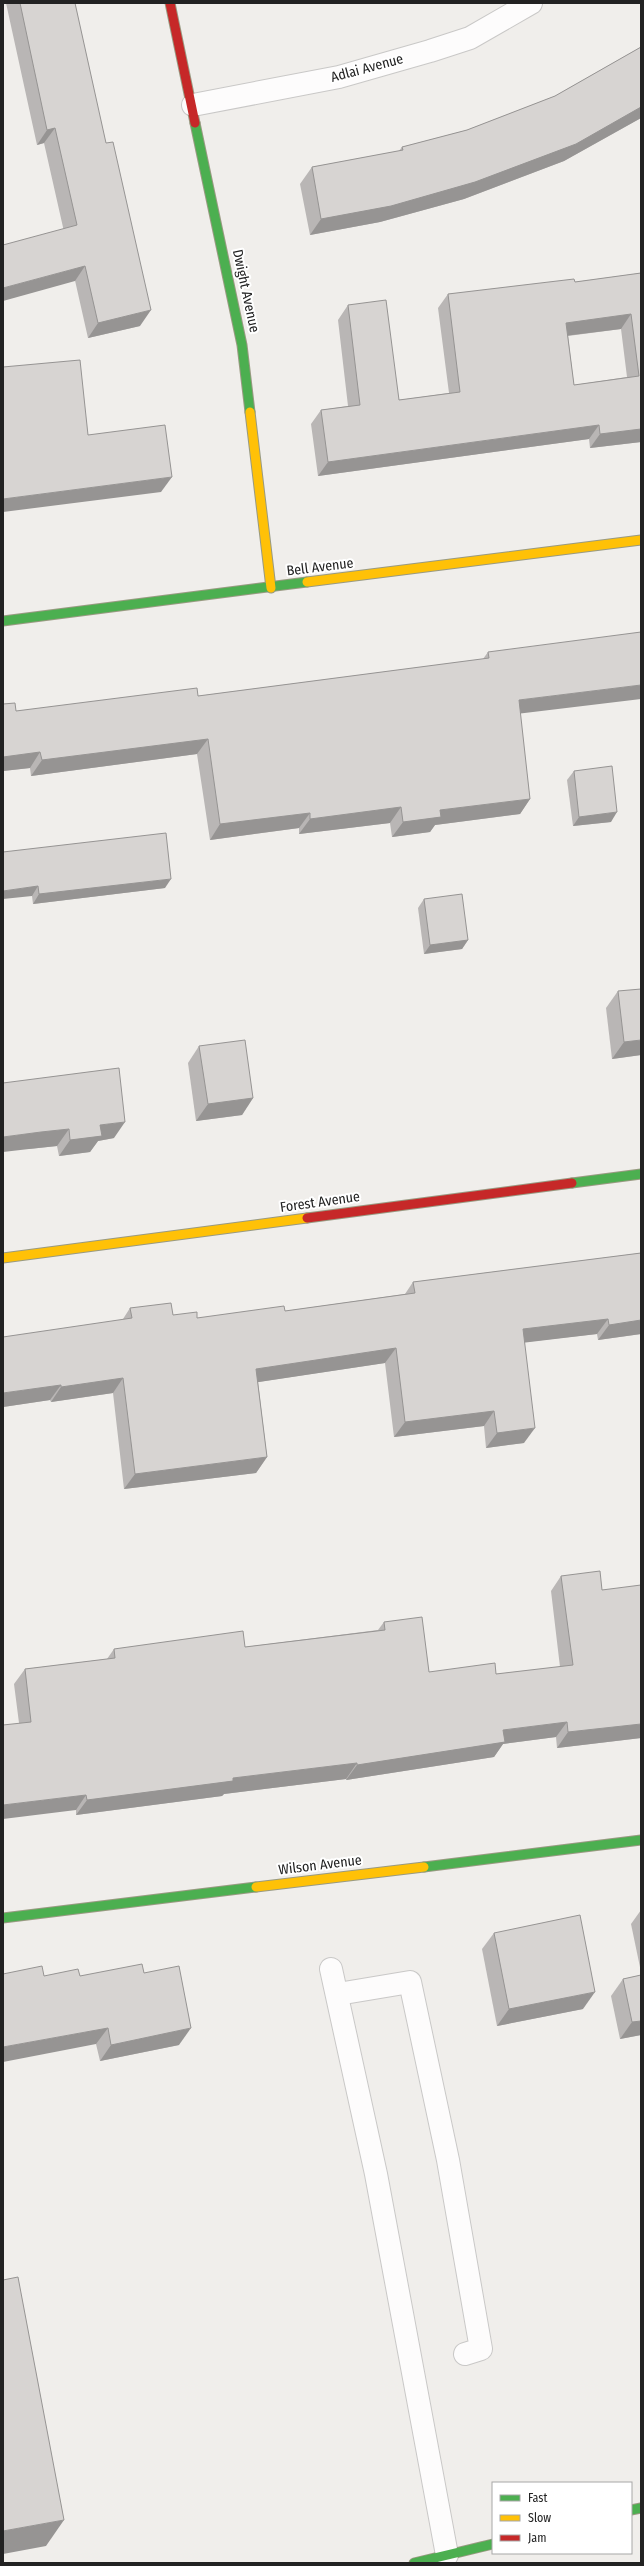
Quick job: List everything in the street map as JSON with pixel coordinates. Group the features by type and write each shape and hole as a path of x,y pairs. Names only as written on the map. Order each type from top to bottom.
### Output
{"street":[{"name":"Dwight Avenue","path":"170,3 193,105 242,345 271,588"},
{"name":"Adlai Avenue","path":"193,105 339,77 430,51 470,38 531,3"},
{"name":"Bell Avenue","path":"3,621 641,540"},
{"name":"Forest Avenue","path":"3,1258 641,1174"},
{"name":"Wilson Avenue","path":"3,1918 641,1840"},
{"path":"331,1969 338,1994 376,2174 447,2555"},
{"path":"338,1994 410,1982 448,2160 482,2349 465,2354"},
{"path":"414,2563 492,2544"}],"building":[{"path":"20,3 75,3 106,143 113,142 151,310 98,323 85,266 3,288 3,245 77,225 55,128 47,130"},
{"path":"641,47 641,107 576,144 475,182 391,206 321,219 312,167 403,150 402,147 467,130 555,96"},
{"path":"641,273 641,429 600,434 599,425 328,462 321,410 360,405 348,305 386,300 399,400 460,392 448,294 574,279 575,282","holes":["631,314 639,376 574,385 566,323"]},
{"path":"80,360 88,435 165,425 172,477 3,499 3,367"},
{"path":"641,632 641,685 519,700 530,799 440,810 441,817 403,822 401,807 310,819 310,813 220,824 208,739 42,760 40,752 3,757 3,704 15,703 16,711 197,688 198,696 489,658 488,652"},
{"path":"612,766 617,812 579,817 574,771"},
{"path":"166,833 171,879 39,894 38,886 3,891 3,852"},
{"path":"462,894 468,940 430,945 424,899"},
{"path":"641,989 641,1040 624,1042 618,991"},
{"path":"245,1040 253,1098 208,1104 199,1046"},
{"path":"119,1068 125,1122 100,1125 102,1136 70,1140 69,1129 3,1137 3,1083"},
{"path":"641,1253 641,1320 609,1325 608,1319 523,1329 535,1428 497,1433 494,1411 405,1422 396,1348 256,1369 267,1457 135,1474 123,1378 61,1387 61,1385 3,1393 3,1337 132,1318 130,1308 171,1303 173,1315 197,1312 197,1318 284,1306 285,1311 415,1293 413,1282"},
{"path":"600,1571 602,1590 641,1585 641,1724 568,1732 567,1722 503,1730 505,1742 357,1765 357,1763 233,1778 233,1781 87,1800 86,1795 3,1805 3,1725 31,1722 25,1669 115,1658 114,1649 243,1631 245,1647 385,1630 384,1622 422,1617 429,1672 495,1663 496,1674 573,1665 561,1576"},
{"path":"580,1915 595,1992 509,2009 494,1933"},
{"path":"142,1964 144,1973 179,1966 191,2028 111,2045 108,2028 3,2047 3,1974 42,1966 44,1976 78,1969 80,1976"},
{"path":"641,1975 641,2021 632,2022 623,1979"},
{"path":"18,2277 64,2520 3,2531 3,2280"}],"traffic: fast":[{"path":"195,123 242,345 250,412"},
{"path":"3,621 307,582"},
{"path":"572,1183 641,1174"},
{"path":"424,1867 641,1840"},
{"path":"3,1918 256,1887"},
{"path":"632,2510 641,2508"},
{"path":"414,2563 492,2544"}],"traffic: slow":[{"path":"250,412 271,588"},
{"path":"307,582 641,540"},
{"path":"3,1258 307,1218"},
{"path":"256,1887 424,1867"}],"traffic: jam":[{"path":"170,3 195,123"},
{"path":"307,1218 572,1183"}]}
